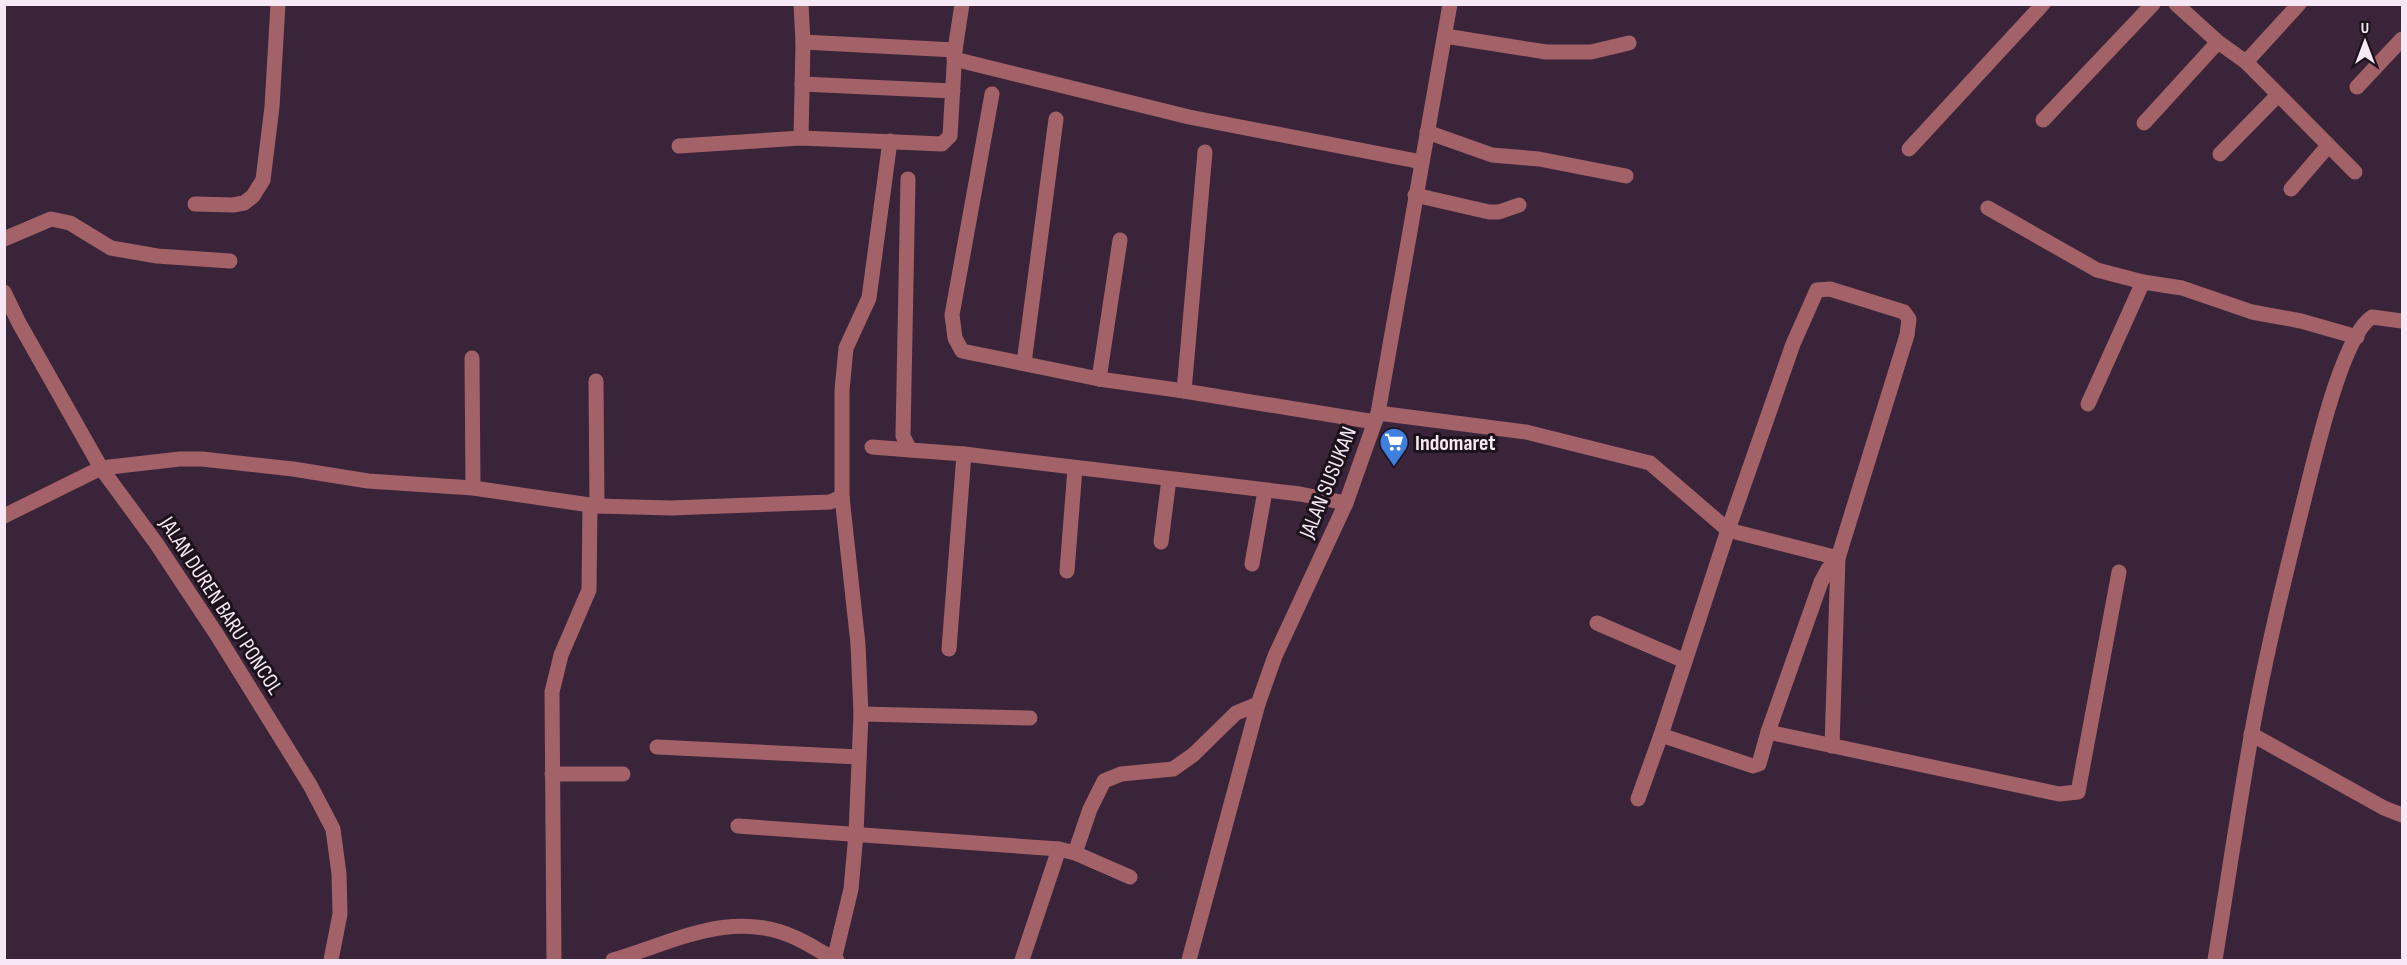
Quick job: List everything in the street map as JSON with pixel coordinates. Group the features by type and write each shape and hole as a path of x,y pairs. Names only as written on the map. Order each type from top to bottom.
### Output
{"street":[{"path":"195,204 244,203 253,196 263,180 272,107 278,4"},
{"path":"801,4 803,42 801,138"},
{"path":"679,146 801,138 942,144 946,142 950,136 954,54 962,4"},
{"name":"JALAN SUSUKAN","path":"1190,960 1258,704 1275,656 1346,503 1376,417 1450,4"},
{"path":"1910,149 2043,4"},
{"path":"2043,120 2153,4"},
{"path":"2176,4 2218,42 2246,62 2355,172"},
{"path":"2246,62 2300,4"},
{"path":"1445,36 1546,52 1591,52 1629,43"},
{"path":"2356,87 2403,39"},
{"path":"803,42 954,54 1189,117 1422,162"},
{"path":"2144,123 2218,42"},
{"path":"802,84 953,91"},
{"path":"992,94 952,315 957,346 962,351 1099,379 1376,417 1526,432 1650,463 1728,530 1838,558"},
{"path":"2220,154 2278,95"},
{"path":"1024,363 1056,119"},
{"path":"1427,132 1492,155 1539,159 1626,176"},
{"path":"613,960 698,932 725,926 753,925 795,937 835,960 851,888 856,834 861,714 858,644 842,497 842,390 846,348 869,298 890,141"},
{"path":"2291,189 2328,146"},
{"path":"1184,391 1205,152"},
{"path":"908,179 903,436 910,450"},
{"path":"1415,195 1489,212 1499,212 1519,205"},
{"path":"1988,208 2097,270 2143,282 2182,288 2252,312 2301,321 2356,337"},
{"path":"4,239 51,219 70,223 111,248 157,256 230,261"},
{"path":"1099,379 1120,240"},
{"path":"2088,404 2143,282"},
{"path":"1638,799 1793,344 1817,290 1830,289 1904,312 1910,319 1838,558 1832,746"},
{"name":"JALAN DUREN BARU PONCOL","path":"4,292 100,468 156,543 217,635 310,785 333,829 339,874 340,914 331,960"},
{"path":"2215,960 2251,734 2287,567 2330,399 2356,337 2366,322 2372,317 2403,321"},
{"path":"472,358 473,488"},
{"path":"554,960 552,692 561,655 589,590 596,381"},
{"path":"872,447 964,454 1346,503"},
{"path":"949,649 964,454"},
{"path":"4,516 100,468 180,459 202,459 293,469 368,481 473,488 593,506 671,508 819,503 830,502 842,497"},
{"path":"1067,571 1075,468"},
{"path":"1161,542 1169,479"},
{"path":"1252,564 1265,491"},
{"path":"1661,735 1757,767 1821,582 1828,568 1838,558"},
{"path":"1768,732 2059,794 2078,792 2119,572"},
{"path":"1597,623 1685,661"},
{"path":"1075,853 1090,809 1104,781 1121,774 1173,769 1193,755 1236,713 1258,704"},
{"path":"861,714 1030,718"},
{"path":"2251,734 2384,808 2403,815"},
{"path":"657,747 859,757"},
{"path":"552,774 623,774"},
{"path":"738,826 1059,849 1075,853 1130,877"},
{"path":"1022,960 1059,849"}],"place":[{"name":"Indomaret","path":"1394,468"}]}
